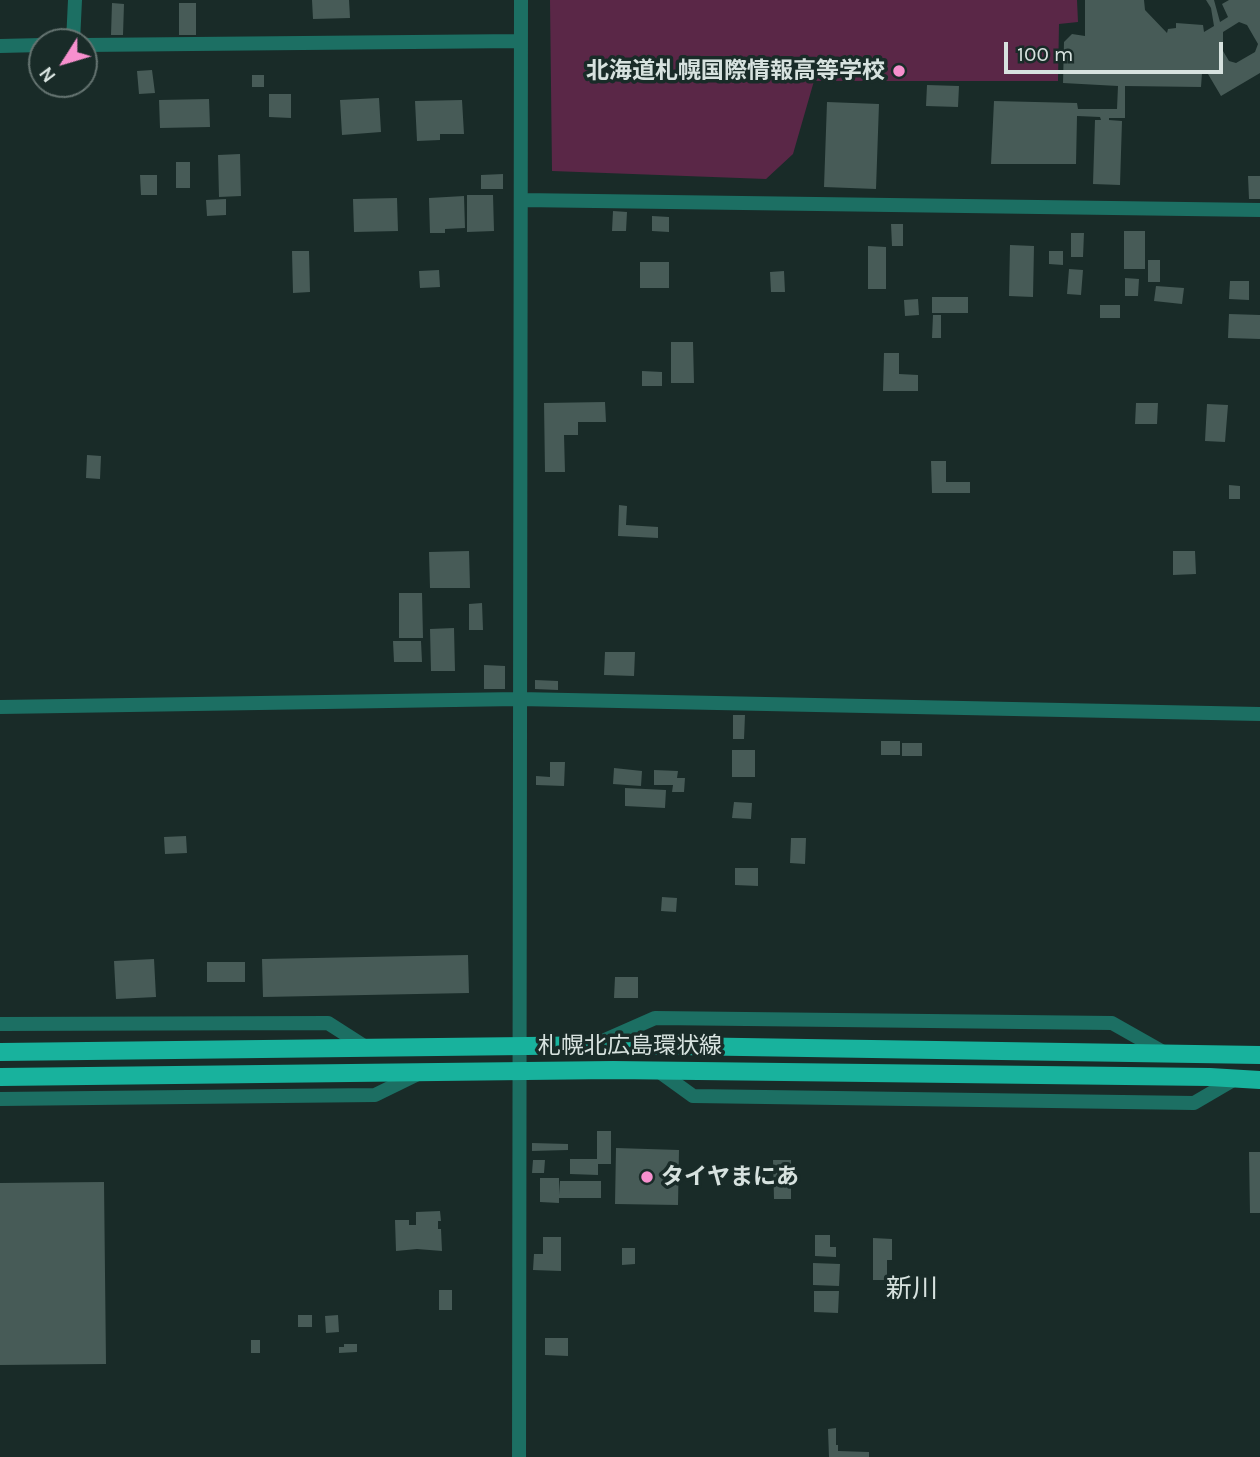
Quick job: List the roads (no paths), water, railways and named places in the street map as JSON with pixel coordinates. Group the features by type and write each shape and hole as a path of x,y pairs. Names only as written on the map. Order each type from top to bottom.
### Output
{"main road":[{"name":"札幌北広島環状線","path":"0,1052 595,1045 1260,1055"},
{"name":"札幌北広島環状線","path":"0,1077 657,1070 1260,1080"}],"street":[{"path":"73,28 75,0"},
{"path":"519,1457 521,0"},
{"path":"98,45 521,41"},
{"path":"0,46 28,45"},
{"path":"521,200 1260,210"},
{"path":"0,706 519,699 1260,714"},
{"path":"595,1045 655,1018 1112,1023 1165,1054"},
{"path":"0,1024 328,1023 367,1048"},
{"path":"657,1070 693,1096 1194,1103 1235,1079"},
{"path":"0,1099 375,1096 421,1072"}],"place":[{"name":"北海道札幌国際情報高等学校","path":"899,71"},
{"name":"タイヤまにあ","path":"647,1177"}],"district":[{"name":"新川","path":"912,1290"}]}
